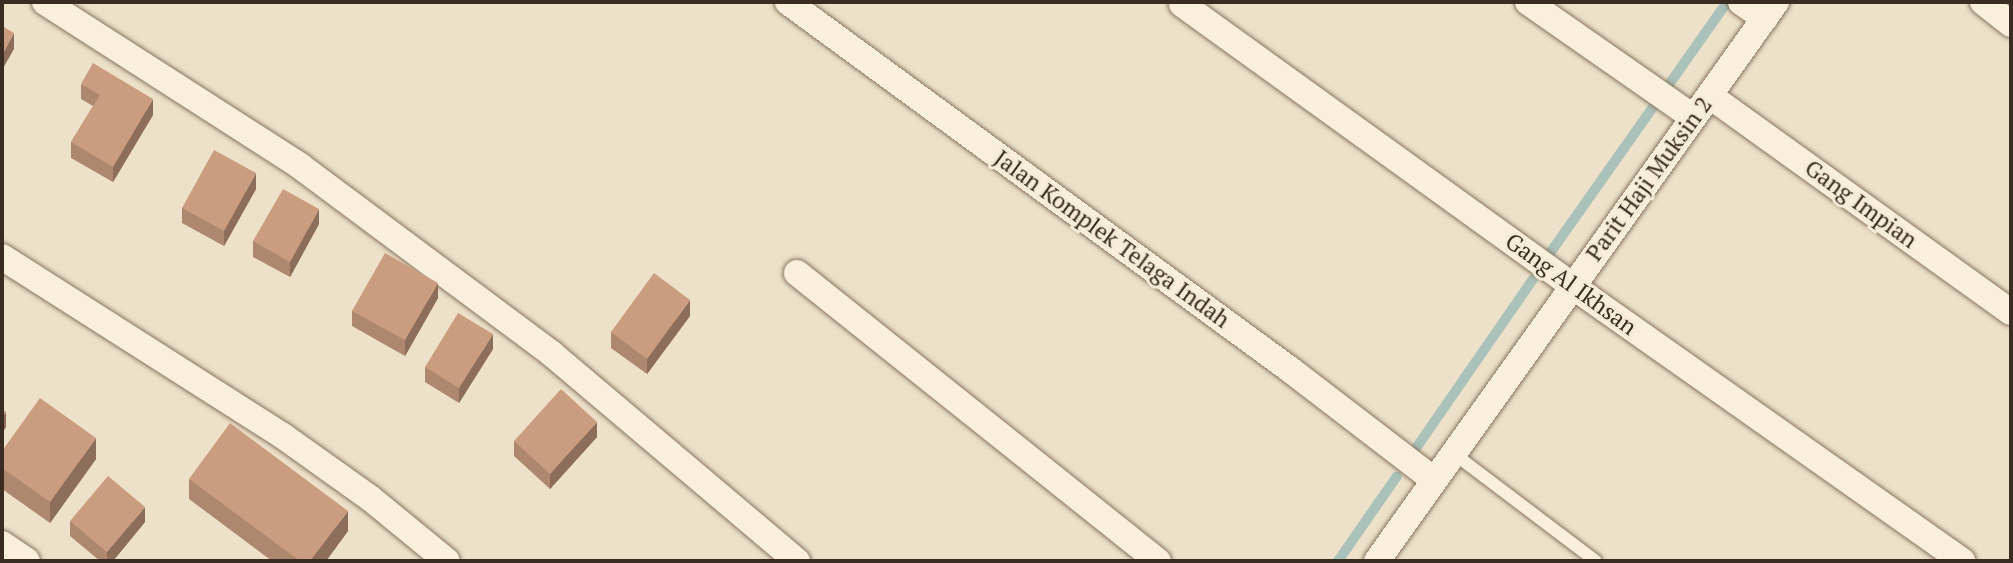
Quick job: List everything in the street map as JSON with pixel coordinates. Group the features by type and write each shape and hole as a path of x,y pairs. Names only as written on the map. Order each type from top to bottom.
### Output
{"street":[{"path":"45,2 300,166 552,354 797,561"},
{"name":"Jalan Komplek Telaga Indah","path":"788,2 1426,475"},
{"path":"1528,2 1693,117"},
{"path":"1741,2 1770,10"},
{"path":"1983,2 2011,24"},
{"name":"Gang Al Ikhsan","path":"1182,4 1571,285 1962,561"},
{"name":"Parit Haji Muksin 2","path":"1377,561 1426,475 1453,453 1770,10"},
{"name":"Gang Impian","path":"1710,96 2011,312"},
{"path":"2,257 284,436 370,498 447,561"},
{"path":"797,273 1158,561"},
{"path":"2,544 27,561"}],"lane":[{"path":"1453,453 1596,561"}],"building":[{"path":"2,26 14,33 2,55"},
{"path":"93,63 153,99 113,167 71,142 100,95 81,84"},
{"path":"214,150 256,173 224,231 182,208"},
{"path":"283,189 319,209 290,262 253,241"},
{"path":"385,253 438,283 405,340 352,311"},
{"path":"654,273 690,300 647,359 611,332"},
{"path":"458,313 493,334 459,388 425,367"},
{"path":"561,389 597,422 550,474 514,441"},
{"path":"40,398 96,438 50,502 2,468 2,451"},
{"path":"230,423 348,511 310,561 300,561 189,479"},
{"path":"108,476 145,507 107,552 70,521"}],"waterway":[{"path":"1548,256 1727,2"},
{"path":"1414,451 1533,279"},
{"path":"1338,561 1397,476"}]}
